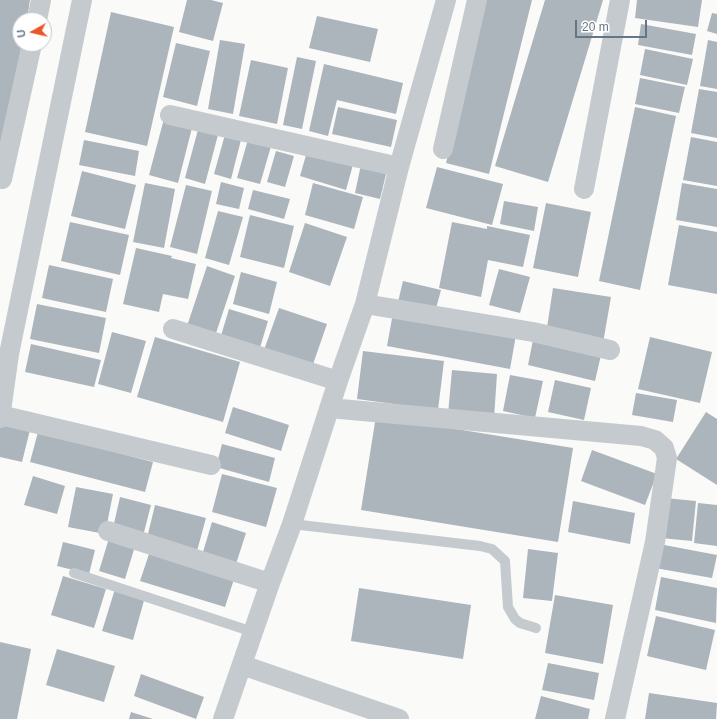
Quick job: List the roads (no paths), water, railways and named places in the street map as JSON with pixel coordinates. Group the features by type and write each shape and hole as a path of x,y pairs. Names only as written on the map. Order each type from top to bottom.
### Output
{"street":[{"path":"39,12 41,0"},
{"path":"82,0 11,346 0,416 211,465"},
{"path":"223,719 292,524 329,408 365,304 399,167 446,0"},
{"path":"443,149 477,0"},
{"path":"584,189 620,0"},
{"path":"2,179 30,52"},
{"path":"170,115 399,167"},
{"path":"365,304 533,332 610,350"},
{"path":"173,329 338,381"},
{"path":"329,408 641,436 655,440 664,448 667,458 655,542 615,719"},
{"path":"108,531 270,583"},
{"path":"242,665 400,719"}],"lane":[{"path":"292,524 480,546 492,550 505,561 508,607 515,619 520,623 536,628"},
{"path":"74,573 253,632"}]}
